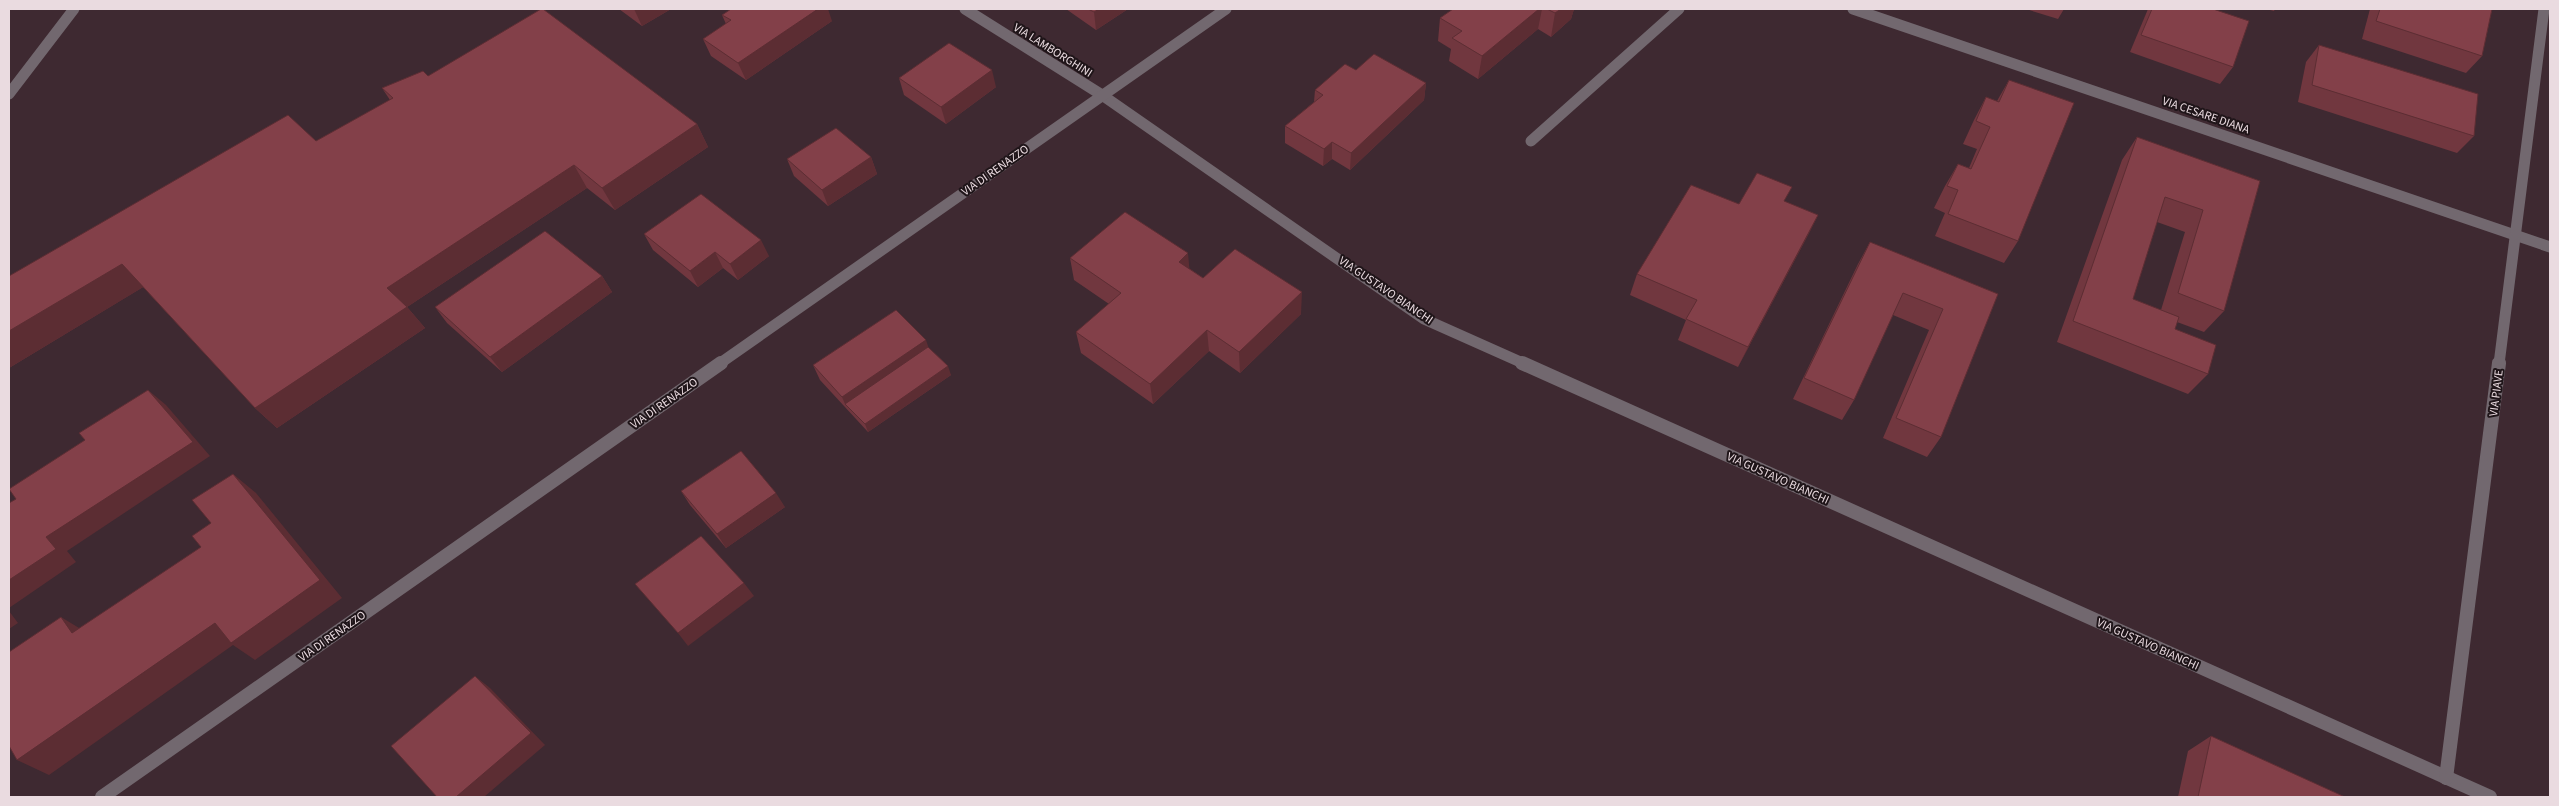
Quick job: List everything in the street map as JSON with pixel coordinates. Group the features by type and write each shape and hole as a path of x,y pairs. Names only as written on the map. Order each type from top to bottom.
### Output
{"street":[{"path":"9,94 74,9"},
{"name":"VIA LAMBORGHINI","path":"965,9 1102,96"},
{"name":"VIA DI RENAZZO","path":"102,797 1226,9"},
{"path":"1531,141 1679,9"},
{"name":"VIA CESARE DIANA","path":"1853,9 2550,247"},
{"name":"VIA PIAVE","path":"2446,778 2544,9"},
{"name":"VIA GUSTAVO BIANCHI","path":"1102,96 1424,319 2490,797"}],"building":[{"path":"541,9 697,124 602,188 574,165 387,288 407,307 255,408 122,264 9,331 9,276 288,115 316,141 393,98 382,88 423,71 428,76"},
{"path":"731,9 818,9 738,63 703,39 731,20 722,15"},
{"path":"1088,9 1099,9 1094,12"},
{"path":"1453,9 1539,9 1482,56 1452,38 1462,31 1440,18"},
{"path":"1547,9 1561,9 1555,13"},
{"path":"2152,9 2213,9 2249,21 2233,67 2141,35"},
{"path":"2380,9 2492,9 2482,56 2376,21"},
{"path":"949,43 992,70 941,107 899,78"},
{"path":"2319,45 2478,94 2474,136 2312,85"},
{"path":"1374,54 1426,83 1351,153 1332,142 1324,149 1285,126 1323,95 1315,90 1345,64 1356,70"},
{"path":"2009,80 2074,103 2018,241 1948,214 1958,190 1947,186 1958,164 1971,169 1990,127 1976,121 1986,97 1999,102"},
{"path":"836,128 871,157 822,190 787,159"},
{"path":"2137,137 2260,181 2224,311 2178,293 2203,210 2165,197 2133,299 2179,317 2175,329 2216,345 2208,374 2073,321"},
{"path":"1757,173 1792,187 1784,201 1818,215 1748,347 1686,319 1697,300 1637,274 1691,185 1739,204"},
{"path":"701,194 761,240 730,264 715,252 690,271 644,234"},
{"path":"1125,212 1188,253 1179,262 1203,278 1235,249 1302,292 1239,352 1207,330 1150,384 1076,332 1121,293 1070,258"},
{"path":"545,231 602,276 490,357 435,307"},
{"path":"1870,242 1998,294 1941,437 1896,418 1943,309 1903,293 1854,400 1804,378"},
{"path":"896,310 926,340 842,397 813,365"},
{"path":"928,347 948,366 865,424 845,404"},
{"path":"148,390 193,442 46,537 56,549 9,580 9,503 16,499 9,489 85,440 79,433"},
{"path":"741,451 776,493 717,534 681,491"},
{"path":"233,474 320,580 231,643 215,623 17,760 9,746 9,652 61,617 72,633 201,547 192,536 211,523 192,500"},
{"path":"701,536 744,583 678,633 635,584"},
{"path":"475,676 531,733 456,797 437,797 391,746"},
{"path":"2211,736 2345,797 2198,797"}]}
